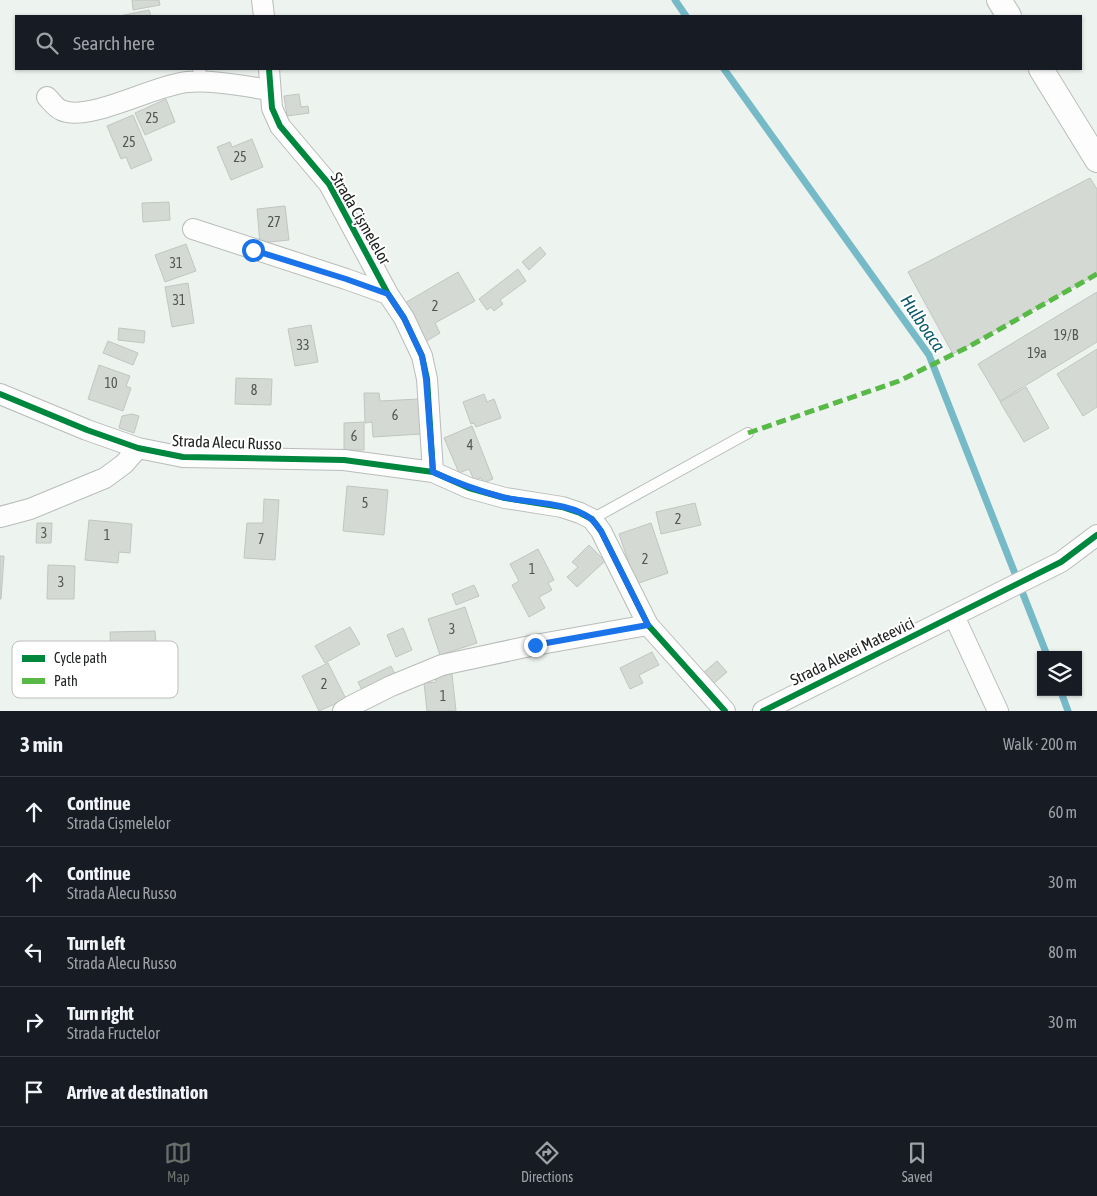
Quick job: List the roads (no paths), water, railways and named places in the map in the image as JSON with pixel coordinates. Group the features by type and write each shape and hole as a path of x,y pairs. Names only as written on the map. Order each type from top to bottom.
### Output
{"street":[{"path":"262,0 264,15"},
{"path":"999,0 1008,15"},
{"name":"Strada Cișmelelor","path":"269,70 272,108 280,126 329,184 388,294 404,318 422,356 426,379 433,472"},
{"path":"1042,70 1097,160"},
{"path":"47,97 61,110 74,112 92,111 203,75 270,90"},
{"name":"Strada Cișmelelor","path":"193,229 388,294"},
{"name":"Strada Alecu Russo","path":"0,394 86,430 138,448 183,457 344,460 433,472 469,488 505,498 562,507 592,519"},
{"path":"0,517 30,510 105,478 124,464 138,448"},
{"path":"592,519 601,531 648,625 725,711"},
{"name":"Strada Alexei Mateevici","path":"764,711 1061,562 1097,535"},
{"path":"954,616 998,711"},
{"path":"343,711 391,686 442,665 535,645 648,625"}],"lane":[{"path":"592,519 748,433"}],"waterway":[{"name":"Hulboaca","path":"675,0 685,15"},
{"name":"Hulboaca","path":"725,70 929,355 1045,651"},
{"name":"Hulboaca","path":"1062,696 1068,711"}]}
